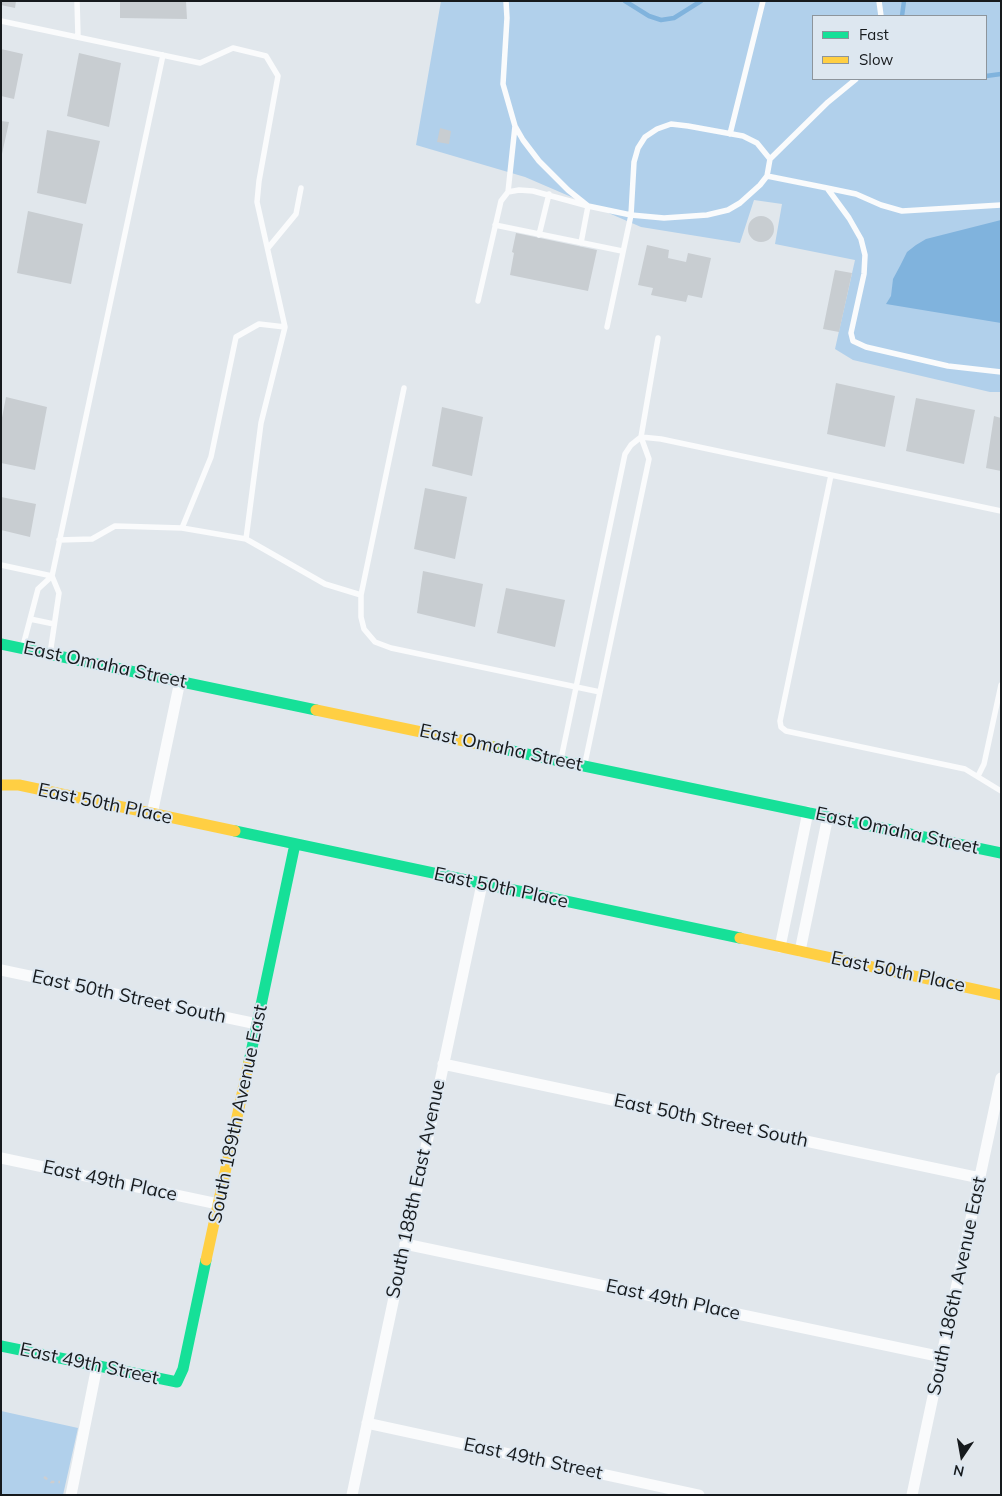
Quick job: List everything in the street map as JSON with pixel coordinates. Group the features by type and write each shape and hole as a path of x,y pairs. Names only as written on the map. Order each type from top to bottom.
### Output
{"street":[{"name":"East Omaha Street","path":"1,644 1001,853"},
{"path":"152,814 180,681"},
{"name":"East 50th Place","path":"1,785 19,786 1001,995"},
{"path":"780,947 808,812"},
{"path":"800,951 828,816"},
{"name":"South 189th Avenue East","path":"177,1382 183,1369 295,844"},
{"name":"South 188th East Avenue","path":"352,1495 482,884"},
{"name":"East 50th Street South","path":"1,970 257,1024"},
{"name":"East 50th Street South","path":"443,1064 980,1178"},
{"name":"South 186th Avenue East","path":"912,1495 1001,1078"},
{"name":"East 49th Place","path":"1,1158 218,1204"},
{"name":"East 49th Place","path":"405,1244 942,1357"},
{"name":"East 49th Street","path":"1,1346 177,1382"},
{"path":"72,1490 98,1366"},
{"name":"East 49th Street","path":"367,1424 699,1495"}],"lane":[{"path":"76,1 78,36"},
{"path":"506,1 504,84 516,126 523,140 539,161 568,190 588,206"},
{"path":"730,134 763,1"},
{"path":"879,1 881,15"},
{"path":"1,21 200,63 233,48 266,56 278,76 257,202 286,327 261,423 246,538"},
{"path":"50,654 59,593 52,576 163,55"},
{"path":"508,192 519,190 549,194 588,206 631,215 664,218 707,215 728,210 746,198 767,176 770,160 828,102 855,80"},
{"path":"607,327 631,215 634,162 638,148 645,137 657,129 671,124 743,136 757,143 770,160"},
{"path":"478,301 501,201 508,192 516,126"},
{"path":"767,176 856,194 881,205 902,211 1001,205"},
{"path":"268,248 296,214 301,188"},
{"path":"827,188 845,211 862,239 865,256 864,274 851,333 853,341 866,347 948,366 1001,372"},
{"path":"539,235 549,194"},
{"path":"581,243 588,206"},
{"path":"495,225 622,251"},
{"path":"182,528 211,457 236,337 259,324 286,327"},
{"path":"585,766 649,459 641,437 658,338"},
{"path":"404,388 361,595 361,617 364,629 375,642 391,648 600,692"},
{"path":"641,437 1001,511"},
{"path":"561,761 578,687 625,454 641,437"},
{"path":"831,475 780,721 781,727 786,730 965,769 1001,791"},
{"path":"59,540 92,539 115,526 182,528 246,538 325,584 361,595"},
{"path":"1,565 52,576"},
{"path":"22,648 38,589 52,576"},
{"path":"30,619 54,624"},
{"path":"978,776 984,764 1001,685"}],"path":[{"path":"44,1477 51,1482 72,1490"}],"shaded area":[{"path":"441,1 1001,1 1001,392 990,392 853,360 835,349 855,260 775,244 782,204 754,200 740,243 641,227 525,177 416,145"},
{"path":"1001,220 1001,323 886,304 891,296 893,279 907,252 916,245 926,239"},
{"path":"1,1411 78,1428 63,1495 1,1495"}],"building":[{"path":"1,1 16,1 15,8 1,5"},
{"path":"120,1 186,1 187,19 120,18"},
{"path":"1,49 23,54 14,99 1,96"},
{"path":"79,53 121,63 109,127 67,116"},
{"path":"1,121 9,122 2,154 1,154"},
{"path":"440,128 451,131 449,144 437,142"},
{"path":"47,130 100,141 86,204 37,193"},
{"path":"28,211 83,224 71,284 17,273"},
{"path":"761,216 770,220 774,229 770,238 761,242 752,238 748,229 752,220"},
{"path":"516,233 597,250 588,291 510,275"},
{"path":"647,245 669,250 668,258 686,262 688,253 711,258 702,298 688,295 686,302 651,295 653,288 638,285"},
{"path":"835,270 852,273 839,332 823,329"},
{"path":"836,383 895,396 885,447 827,434"},
{"path":"6,397 47,407 35,470 1,463 1,423"},
{"path":"916,398 975,410 964,464 906,451"},
{"path":"442,407 483,417 472,476 432,466"},
{"path":"994,416 1001,418 1001,471 986,468"},
{"path":"425,488 467,497 455,559 414,549"},
{"path":"1,497 36,504 30,537 1,530"},
{"path":"423,571 483,584 475,627 417,613"},
{"path":"506,588 565,600 555,647 497,633"}],"waterway":[{"path":"625,1 649,16 661,20 674,18 701,1"},
{"path":"902,15 904,1"},
{"path":"987,76 1001,74"}],"traffic: fast":[{"path":"1,644 316,710"},
{"path":"493,747 1001,853"},
{"path":"235,831 740,938"},
{"path":"249,1062 295,844"},
{"path":"1,1346 177,1382 183,1369 206,1260"}],"traffic: slow":[{"path":"316,710 493,747"},
{"path":"1,785 19,785 235,831"},
{"path":"740,938 1001,995"},
{"path":"206,1260 249,1062"}]}
